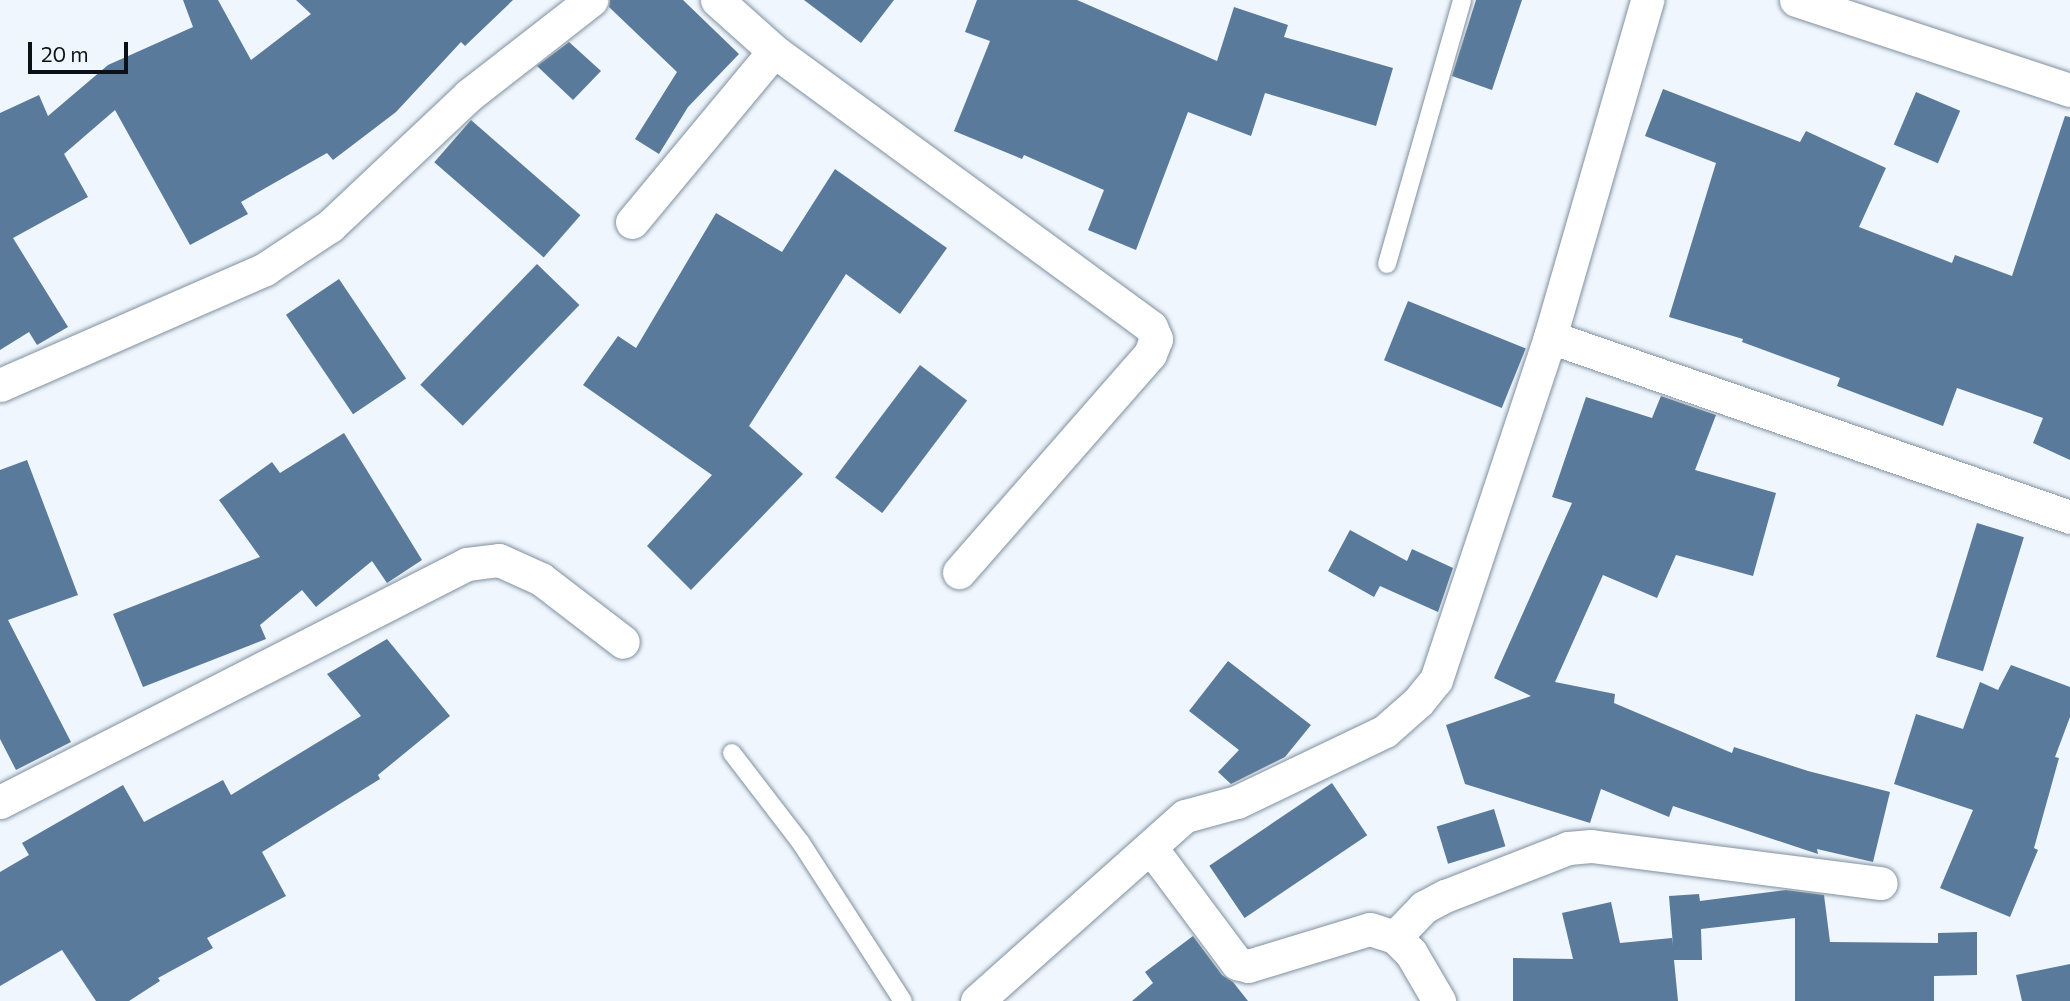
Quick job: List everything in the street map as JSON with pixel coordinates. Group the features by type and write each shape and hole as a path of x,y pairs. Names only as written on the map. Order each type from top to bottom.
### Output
{"street":[{"path":"0,385 265,269 330,226 469,95 591,0"},
{"path":"717,0 774,51 1152,327 1156,339 1150,354 959,572"},
{"path":"977,1001 1185,816 1237,802 1385,731 1418,702 1436,680 1550,337 1647,0"},
{"path":"1796,0 1830,6 2070,90"},
{"path":"632,222 774,51"},
{"path":"1550,337 2070,517"},
{"path":"0,802 467,564 499,560 541,579 623,642"},
{"path":"1395,937 1424,907 1444,896 1567,848 1591,846 1881,883"},
{"path":"1152,848 1237,963 1248,966 1370,929 1395,937 1411,953 1439,1001"}],"lane":[{"path":"1387,264 1462,0"},
{"path":"732,753 801,842 903,1001"}],"building":[{"path":"183,0 218,0 251,60 311,14 296,0 513,0 465,46 461,42 396,112 333,160 327,153 241,202 248,214 190,245 115,110 64,154 88,197 13,238 68,327 37,345 29,332 0,350 0,113 39,95 48,116 108,65 193,27"},
{"path":"610,0 683,0 739,54 688,107 659,154 635,139 677,72 609,7"},
{"path":"804,0 894,0 861,43"},
{"path":"977,0 1077,0 1217,61 1234,7 1288,25 1284,37 1393,68 1376,126 1265,93 1251,136 1188,112 1136,250 1088,230 1104,190 1024,155 1022,159 954,131 990,41 965,32"},
{"path":"1476,0 1522,0 1492,90 1452,76"},
{"path":"569,42 601,71 573,100 537,66"},
{"path":"1663,89 1800,142 1806,131 1886,168 1859,227 1952,263 1955,255 2012,276 2065,116 2070,117 2070,460 2033,443 2043,418 1957,388 1943,426 1837,386 1840,378 1742,342 1743,339 1669,317 1716,163 1645,136"},
{"path":"1916,92 1960,111 1938,163 1894,144"},
{"path":"471,120 580,215 544,257 434,162"},
{"path":"835,169 947,248 900,314 846,274 749,426 803,474 691,590 647,546 712,475 583,385 618,336 636,348 716,213 782,252"},
{"path":"537,264 579,305 463,426 420,385"},
{"path":"339,279 406,378 353,414 286,315"},
{"path":"1408,301 1526,349 1502,408 1384,360"},
{"path":"920,365 967,401 882,513 835,478"},
{"path":"1661,396 1716,415 1695,470 1776,493 1753,576 1676,555 1657,598 1603,575 1555,682 1615,694 1614,703 1732,753 1734,747 1808,771 1890,792 1873,862 1817,849 1818,854 1673,806 1669,817 1601,789 1590,823 1465,784 1446,725 1531,696 1494,678 1572,503 1552,497 1586,397 1652,418"},
{"path":"344,433 422,560 387,583 372,561 316,607 302,590 260,625 266,639 143,687 113,614 260,557 219,500 272,462 280,473"},
{"path":"27,460 78,595 8,620 71,742 16,770 0,739 0,470"},
{"path":"1977,523 2024,537 1983,671 1936,657"},
{"path":"1350,530 1407,561 1412,549 1453,568 1438,612 1380,586 1374,597 1328,571"},
{"path":"387,639 450,716 378,775 380,779 262,852 286,896 207,938 213,948 158,978 160,981 129,1001 96,1001 62,950 0,986 0,872 29,855 22,843 123,785 144,822 223,780 231,795 361,716 327,674"},
{"path":"1228,661 1311,725 1285,757 1231,784 1218,772 1239,750 1189,711"},
{"path":"2011,665 2070,687 2070,717 2055,757 2059,758 2034,848 2038,850 2010,917 1940,888 1973,810 1894,784 1916,714 1963,729 1980,682 1998,690"},
{"path":"1332,783 1367,835 1245,918 1209,866"},
{"path":"1494,809 1505,846 1448,864 1437,827"},
{"path":"1786,890 1824,895 1830,942 1938,943 1938,933 1977,932 1977,975 1934,976 1934,1001 1795,1001 1795,918 1701,929 1702,960 1674,960 1678,1001 1513,1001 1513,958 1573,959 1562,913 1611,902 1620,943 1672,938 1673,946 1669,896 1699,894 1700,901"},
{"path":"1193,936 1222,975 1233,982 1248,1001 1132,1001 1153,983 1145,972"},
{"path":"2070,964 2070,1001 2022,1001 2016,975"}]}
